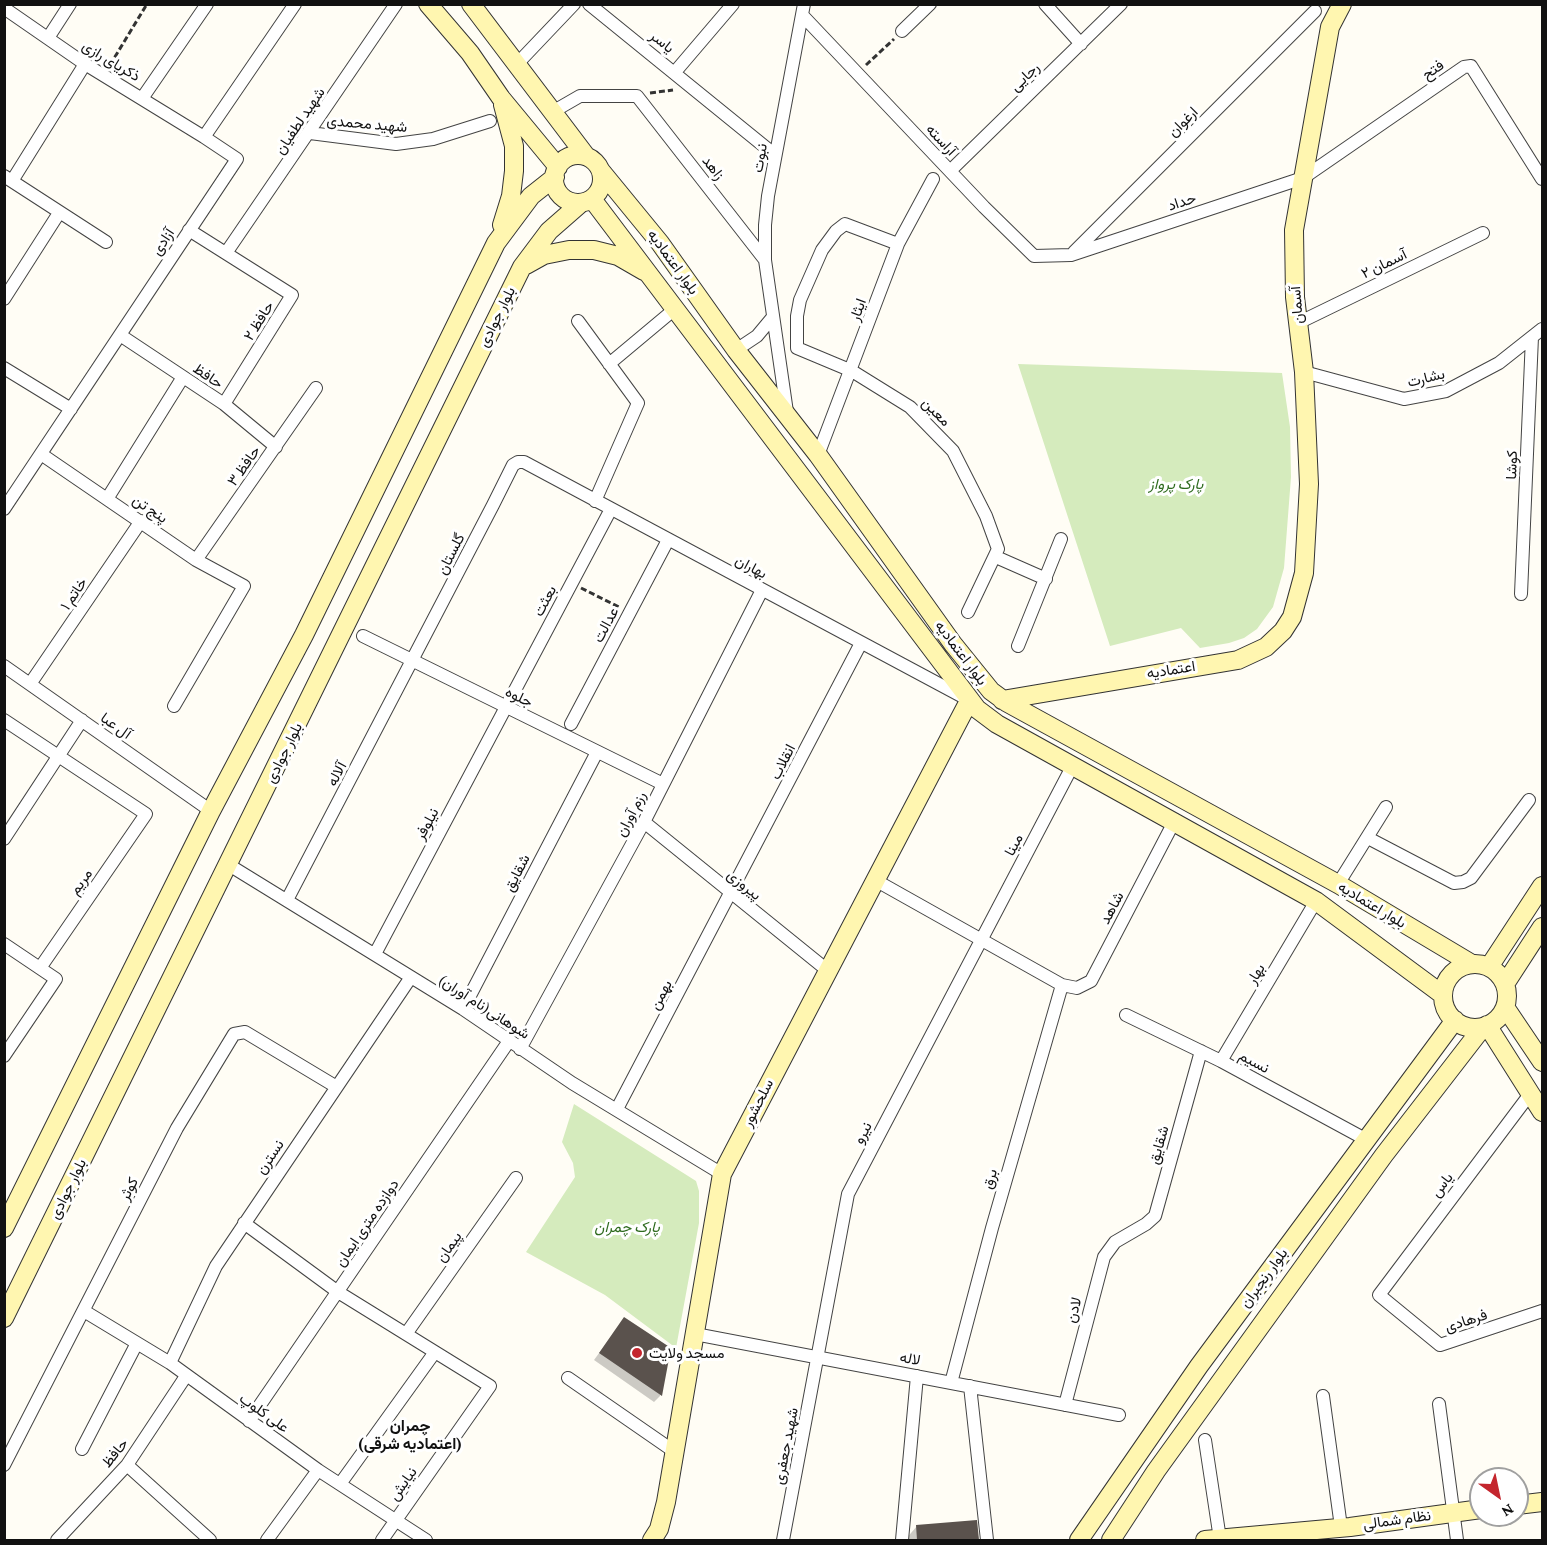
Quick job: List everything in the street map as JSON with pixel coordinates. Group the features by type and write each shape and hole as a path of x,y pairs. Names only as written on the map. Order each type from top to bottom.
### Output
{"street":[{"path":"48,38 70,4"},
{"path":"143,97 207,4"},
{"path":"204,137 295,4"},
{"name":"شهید لطفیان","path":"226,253 396,4"},
{"path":"428,4 470,53 556,172 556,187 562,196 571,202 586,201 599,191 602,181 601,171 595,162 586,156 471,4"},
{"path":"517,64 573,4"},
{"name":"یاسر","path":"589,4 675,72 733,4"},
{"path":"902,31 930,4"},
{"path":"1045,4 1081,44"},
{"name":"رجایی","path":"950,171 1121,4"},
{"name":"آسمان","path":"1302,585 1309,484 1304,372 1293,251 1303,178 1330,27 1342,4"},
{"name":"ذکریای رازی","path":"4,8 85,64 143,97 204,137"},
{"path":"1312,8 1330,27"},
{"name":"ارغوان","path":"1071,255 1312,8"},
{"name":"آراسته","path":"803,10 858,73 950,171 1034,256 1071,255"},
{"name":"نبوت","path":"788,416 765,260 766,215 803,10"},
{"path":"85,64 8,178 106,242"},
{"name":"فتح","path":"1303,178 1464,67 1471,66 1542,178"},
{"path":"675,72 776,155"},
{"path":"554,111 580,96 637,96"},
{"name":"زاهد","path":"637,96 765,260"},
{"path":"4,1228 211,811 304,635 496,243 511,196 514,171 512,138 501,98"},
{"name":"شهید محمدی","path":"310,133 396,144 433,139 490,121"},
{"name":"آزادی","path":"4,509 237,159 204,137"},
{"path":"496,243 531,196 556,172 565,159 575,155 586,156"},
{"name":"بلوار اعتمادیه","path":"601,171 660,243 736,350 818,455 983,684 1002,700 1481,965"},
{"name":"حداد","path":"1071,255 1303,178"},
{"name":"ایثار","path":"818,455 852,371 898,244 933,179"},
{"name":"بلوار اعتمادیه","path":"586,201 659,284 969,700 997,724 1175,820 1316,901 1443,995"},
{"name":"بلوار جوادی","path":"4,1318 522,267 549,231 586,201"},
{"path":"4,299 59,213"},
{"path":"797,348 797,316 806,281 822,250 845,224 898,244"},
{"name":"حافظ ۲","path":"189,230 292,295 224,404"},
{"name":"آسمان ۲","path":"1298,323 1483,233"},
{"path":"522,267 544,255 569,250 594,250 618,256 640,268 659,284"},
{"path":"609,364 676,308"},
{"path":"736,350 757,336 772,318"},
{"path":"578,321 638,403 595,501"},
{"name":"بشارت","path":"1304,372 1404,399 1446,391 1499,363 1542,329"},
{"name":"حافظ","path":"120,335 224,404 276,447"},
{"name":"کوشا","path":"1521,594 1532,338"},
{"name":"معین","path":"777,339 852,371 910,407 953,451 986,516 998,549 996,557"},
{"path":"4,368 71,409"},
{"path":"107,499 183,377"},
{"name":"حافظ ۳","path":"196,560 316,388"},
{"name":"پنج تن","path":"41,454 196,560 244,586 174,706"},
{"name":"بهاران","path":"518,462 524,462 969,700"},
{"name":"گلستان","path":"414,661 513,465 518,462"},
{"name":"بعثت","path":"506,707 611,509"},
{"name":"خاتم ۱","path":"30,684 141,521"},
{"path":"1018,646 1061,539"},
{"name":"عدالت","path":"571,724 668,540"},
{"path":"968,612 996,557 1046,579"},
{"name":"اعتمادیه","path":"1002,700 1246,657 1266,647 1283,631 1295,609 1302,585"},
{"name":"رزم آوران","path":"520,1048 644,822 762,590"},
{"path":"304,635 335,648"},
{"name":"جلوه","path":"363,636 663,784"},
{"name":"انقلاب","path":"731,894 861,643"},
{"name":"آلاله","path":"287,900 414,661"},
{"name":"آل عبا","path":"4,666 211,811"},
{"name":"سلحشور","path":"652,1540 658,1529 666,1502 722,1174 826,970 969,700"},
{"name":"نیلوفر","path":"375,954 506,707"},
{"path":"4,720 60,757"},
{"path":"4,839 60,757 82,720"},
{"name":"شقایق","path":"463,1009 597,752"},
{"name":"مریم","path":"40,968 146,814 60,757"},
{"name":"مینا","path":"982,940 1073,765"},
{"path":"1368,838 1454,883 1463,882 1471,878 1529,800"},
{"path":"1338,884 1386,807"},
{"name":"شاهد","path":"1062,985 1077,988 1091,981 1175,820"},
{"name":"پیروزی","path":"644,822 826,970"},
{"name":"شوهانی(نام آوران)","path":"229,865 463,1009 509,1041 722,1174"},
{"path":"875,880 1062,985"},
{"path":"1542,886 1481,965 1453,973 1445,986 1443,995 1446,1009 1455,1020 1468,1027 1485,1026 1498,1018 1505,1007 1505,984 1542,927"},
{"name":"بهمن","path":"617,1109 731,894"},
{"name":"بهار","path":"1221,1061 1316,901"},
{"name":"نیرو","path":"818,1357 848,1194 982,940"},
{"path":"4,1056 56,980 5,946"},
{"path":"1481,965 1498,974 1505,984"},
{"name":"نسترن","path":"170,1363 216,1266 335,1086 411,977"},
{"name":"برق","path":"951,1383 992,1228 1062,985"},
{"path":"1505,1007 1542,1062"},
{"name":"نسیم","path":"1126,1015 1221,1061 1365,1139"},
{"name":"بلوار رنجبران","path":"1079,1540 1199,1366 1455,1020"},
{"path":"1485,1026 1542,1112"},
{"name":"بلوار رنجبران","path":"1111,1540 1156,1470 1384,1155 1485,1026"},
{"name":"کوثر","path":"4,1465 177,1128 234,1034 245,1032 335,1086"},
{"name":"دوازده متری ایمان","path":"249,1421 509,1041"},
{"name":"شقایق","path":"1128,1234 1146,1224 1155,1215 1201,1052"},
{"name":"یاس","path":"1379,1295 1530,1094"},
{"name":"پیمان","path":"406,1334 516,1178"},
{"path":"244,1223 338,1292 435,1352 340,1485"},
{"name":"لادن","path":"1065,1405 1104,1257 1115,1242 1128,1234"},
{"name":"فرهادی","path":"1379,1295 1440,1346 1542,1311"},
{"name":"علی کلوپ","path":"84,1311 170,1363 318,1470 426,1540"},
{"name":"لاله","path":"695,1334 1119,1415"},
{"path":"82,1449 137,1343"},
{"name":"نیایش","path":"382,1540 490,1386 435,1352"},
{"name":"شهید جعفری","path":"783,1540 818,1357"},
{"name":"حافظ","path":"57,1540 127,1465 186,1376"},
{"path":"902,1540 917,1376"},
{"path":"568,1378 675,1452"},
{"path":"970,1386 987,1540"},
{"path":"1323,1396 1348,1531"},
{"path":"1439,1404 1457,1540"},
{"path":"1205,1440 1213,1540"},
{"path":"127,1465 210,1540"},
{"path":"267,1540 318,1470"},
{"name":"نظام شمالی","path":"1213,1540 1348,1531 1469,1510"}],"path":[{"path":"104,74 147,4"},
{"path":"858,73 902,31"},
{"path":"637,96 693,87"},
{"path":"572,583 630,612"}],"green space":[{"name":"پارک پرواز","path":"1018,364 1282,373 1290,427 1291,477 1284,568 1273,607 1257,629 1244,638 1229,643 1200,648 1181,628 1110,646"},
{"name":"پارک چمران","path":"574,1104 696,1181 699,1191 699,1223 676,1348 605,1295 526,1252 575,1177 573,1163 562,1142"}],"building":[{"path":"624,1317 671,1348 662,1396 599,1353"},
{"path":"977,1520 979,1540 917,1540 916,1525"}],"place":[{"name":"مسجد ولایت","path":"637,1353"}],"district":[{"name":"چمران (اعتمادیه شرقی)","path":"410,1435"}]}
